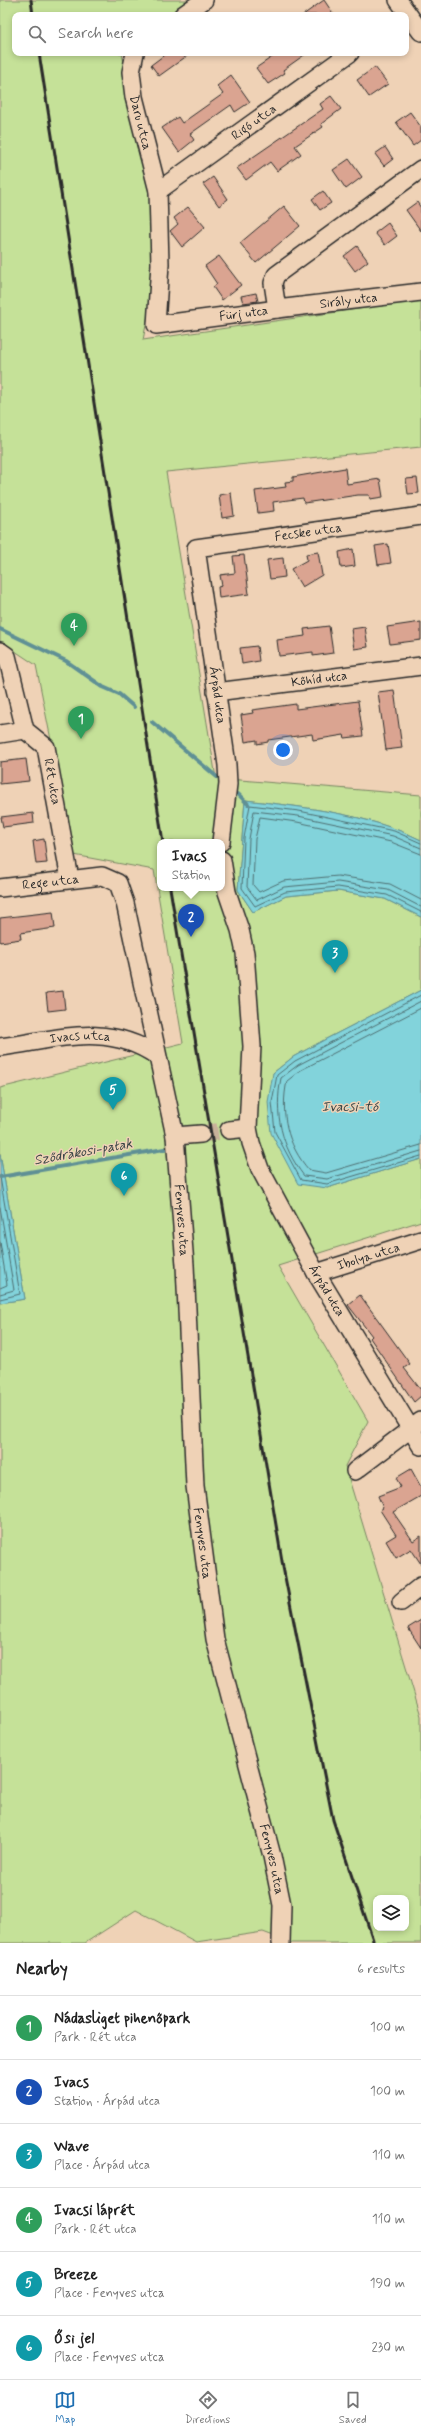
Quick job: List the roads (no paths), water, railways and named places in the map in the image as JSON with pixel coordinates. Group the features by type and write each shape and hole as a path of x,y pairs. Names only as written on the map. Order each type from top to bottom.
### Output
{"street":[{"path":"187,12 204,0"},
{"path":"409,17 421,32"},
{"name":"Daru utca","path":"134,56 131,72 134,97 158,191"},
{"name":"Rigó utca","path":"158,191 346,56"},
{"name":"Fürj utca","path":"158,191 160,264 156,325 276,309 273,283 276,275 421,169"},
{"name":"Sirály utca","path":"276,309 421,292"},
{"name":"Fecske utca","path":"196,548 421,516"},
{"name":"Árpád utca","path":"196,548 228,784 221,839"},
{"path":"0,651 7,656 25,730 0,734"},
{"name":"Kőhíd utca","path":"216,692 421,666"},
{"name":"Rét utca","path":"25,730 46,747 70,879"},
{"name":"Rege utca","path":"0,888 102,876"},
{"name":"Fenyves utca","path":"102,876 118,883 125,904 175,1136 185,1265 196,1486 215,1639 272,1856 282,1905 281,1943"},
{"name":"Árpád utca","path":"225,879 227,892 243,941 250,1003 252,1046 248,1128 251,1143 260,1169 316,1273 415,1425 421,1446"},
{"name":"Ivacs utca","path":"0,1047 94,1035 128,1040 157,1056"},
{"path":"229,1130 248,1128"},
{"path":"175,1136 201,1134"},
{"name":"Ibolya utca","path":"316,1273 421,1240"},
{"path":"355,1471 415,1425"},
{"path":"401,1602 421,1586"}],"water":[{"path":"245,800 313,809 358,818 401,831 421,840 421,917 385,899 338,891 286,896 253,912 238,890"},
{"name":"Ivacsi-tó","path":"421,990 421,1159 327,1188 298,1184 271,1133 268,1102 273,1073 293,1057"},
{"path":"0,1154 25,1299 0,1303"}],"waterway":[{"path":"0,629 66,661 103,687 119,694 134,707"},
{"path":"152,722 217,777"},
{"path":"238,794 248,804"},
{"name":"Sződrákosi-patak","path":"0,1177 170,1148"}],"tunnel":[{"path":"201,1134 229,1130"}],"railway":[{"path":"31,0 33,12"},
{"path":"39,56 163,839"},
{"path":"170,891 283,1567 333,1820 374,1943"}],"place":[{"name":"Ivacsi láprét","path":"74,646"},
{"name":"Nádasliget pihenőpark","path":"81,739"},
{"name":"Ivacs","path":"191,937"},
{"name":"Wave","path":"335,973"},
{"name":"Breeze","path":"113,1110"},
{"name":"Ősi jel","path":"124,1196"}]}
